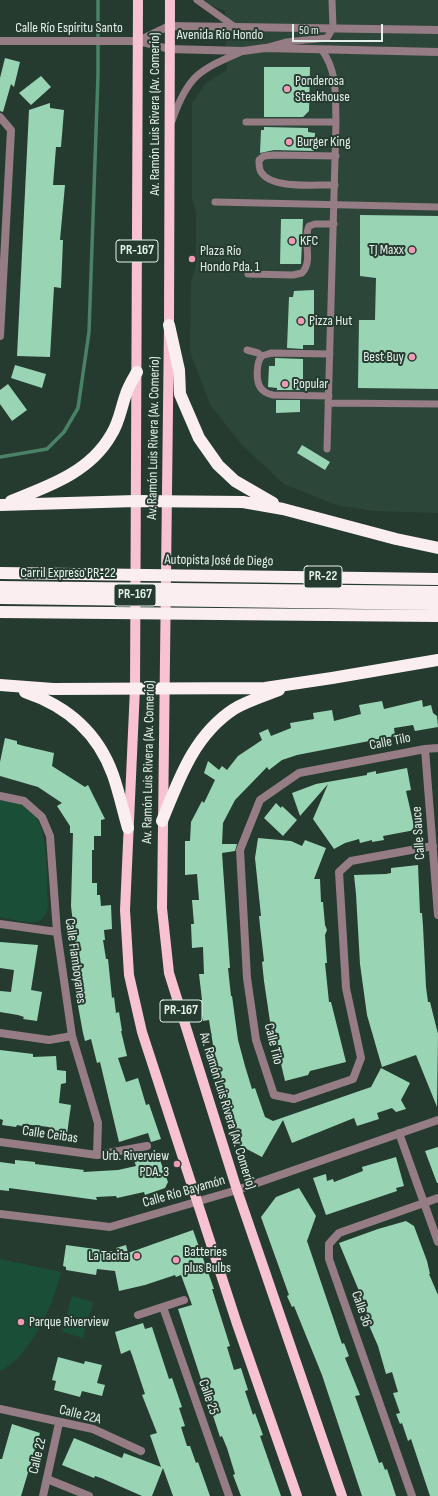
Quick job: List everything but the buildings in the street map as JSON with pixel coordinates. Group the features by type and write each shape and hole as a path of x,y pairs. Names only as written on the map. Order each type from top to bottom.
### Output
{"highway":[{"path":"169,325 178,370 180,394 199,438 218,465 235,481 283,509"},
{"path":"2,505 57,483 73,474 91,460 104,446 112,434 126,392 136,372"},
{"path":"2,505 136,501 243,502 283,509 396,539 438,548"},
{"name":"Autopista José de Diego","path":"0,573 438,578"},
{"name":"Carril Expreso PR-22","path":"0,588 207,601 438,604"},
{"name":"Carril Expreso PR-22","path":"0,598 208,589 438,592"},
{"path":"0,612 438,616"},
{"path":"2,685 52,689 164,687 265,688 438,660"},
{"path":"162,821 184,769 196,746 210,729 235,708 300,683"},
{"path":"2,685 42,698 59,706 77,720 90,734 102,752 113,775 128,828"}],"main road":[{"name":"Av. Ramón Luis Rivera (Av. Comerío)","path":"138,0 135,688 125,910 129,975 142,1032 199,1202 237,1324 297,1496"},
{"name":"Av. Ramón Luis Rivera (Av. Comerío)","path":"170,0 168,501 162,821 162,908 169,973 236,1190 342,1496"}],"street":[{"name":"Avenida Río Hondo","path":"138,40 170,26 438,30"},
{"name":"Avenida Río Hondo","path":"138,40 169,48 243,51 265,48 438,52"},
{"name":"Calle Río Espíritu Santo","path":"0,41 114,42 138,40"},
{"path":"0,117 12,130 0,336"},
{"name":"Calle Tilo","path":"433,846 351,861 339,872 346,988 362,1058 352,1079 294,1099 274,1095 256,1040 247,978 240,850 260,800 299,774 425,749 438,748"},
{"name":"Calle Sauce","path":"425,749 438,915"},
{"name":"Calle Flamboyanes","path":"0,796 24,801 42,817 50,836 56,932 72,1036 98,1123 97,1155"},
{"path":"0,924 56,932"},
{"path":"0,1033 49,1040 72,1036"},
{"name":"Calle Río Bayamón","path":"0,1214 110,1227 236,1190 438,1120"},
{"path":"399,1133 438,1242"},
{"name":"Calle Ceibas","path":"0,1142 97,1155 147,1146"},
{"name":"Calle 36","path":"412,1496 329,1258 329,1244 339,1233 438,1198"},
{"path":"138,1315 184,1300"},
{"name":"Calle 25","path":"163,1307 229,1496"},
{"name":"Calle 22A","path":"0,1409 93,1429 141,1451"},
{"name":"Calle 22","path":"43,1496 59,1422"},
{"path":"47,1479 89,1496"}],"lane":[{"path":"197,0 235,27"},
{"path":"265,48 286,42 327,38 333,28 332,0"},
{"path":"322,50 330,61 334,74 336,122 335,205 327,449"},
{"path":"170,127 177,106 195,75 206,67 243,51"},
{"path":"246,122 336,122"},
{"path":"335,185 278,184 268,179 261,172 259,160 264,156 274,155 336,156"},
{"path":"215,202 438,207"},
{"path":"248,274 293,275 302,273 306,269 308,262 309,226 315,224 334,224"},
{"path":"247,350 258,353 262,356"},
{"path":"330,354 271,353 262,356 259,362 258,380 260,386 266,393 273,395 328,400 438,404"}],"shaded area":[{"path":"204,0 438,0 438,513 373,511 336,505 284,484 241,444 210,404 190,352 191,283 196,264 196,213 192,198 192,104 206,83 227,70 225,11 208,4"}],"green space":[{"path":"0,800 22,805 29,809 36,817 41,828 46,855 48,907 46,914 36,922 0,917"},
{"name":"Parque Riverview","path":"0,1259 61,1272 53,1298 39,1328 21,1355 11,1365 0,1371"},
{"path":"72,1296 93,1302 83,1338 62,1332"}],"waterway":[{"path":"0,457 47,449 64,432 78,408 89,332 98,75 98,0"}],"place":[{"name":"Ponderosa Steakhouse","path":"287,89"},
{"name":"Burger King","path":"289,142"},
{"name":"KFC","path":"292,241"},
{"name":"TJ Maxx","path":"412,250"},
{"name":"Plaza Río Hondo Pda. 1","path":"192,259"},
{"name":"Pizza Hut","path":"301,321"},
{"name":"Best Buy","path":"412,357"},
{"name":"Popular","path":"285,384"},
{"name":"Urb. Riverview PDA. 3","path":"177,1164"},
{"name":"La Tacita","path":"137,1256"},
{"name":"Batteries plus Bulbs","path":"176,1260"},
{"name":"Parque Riverview","path":"21,1322"}]}
